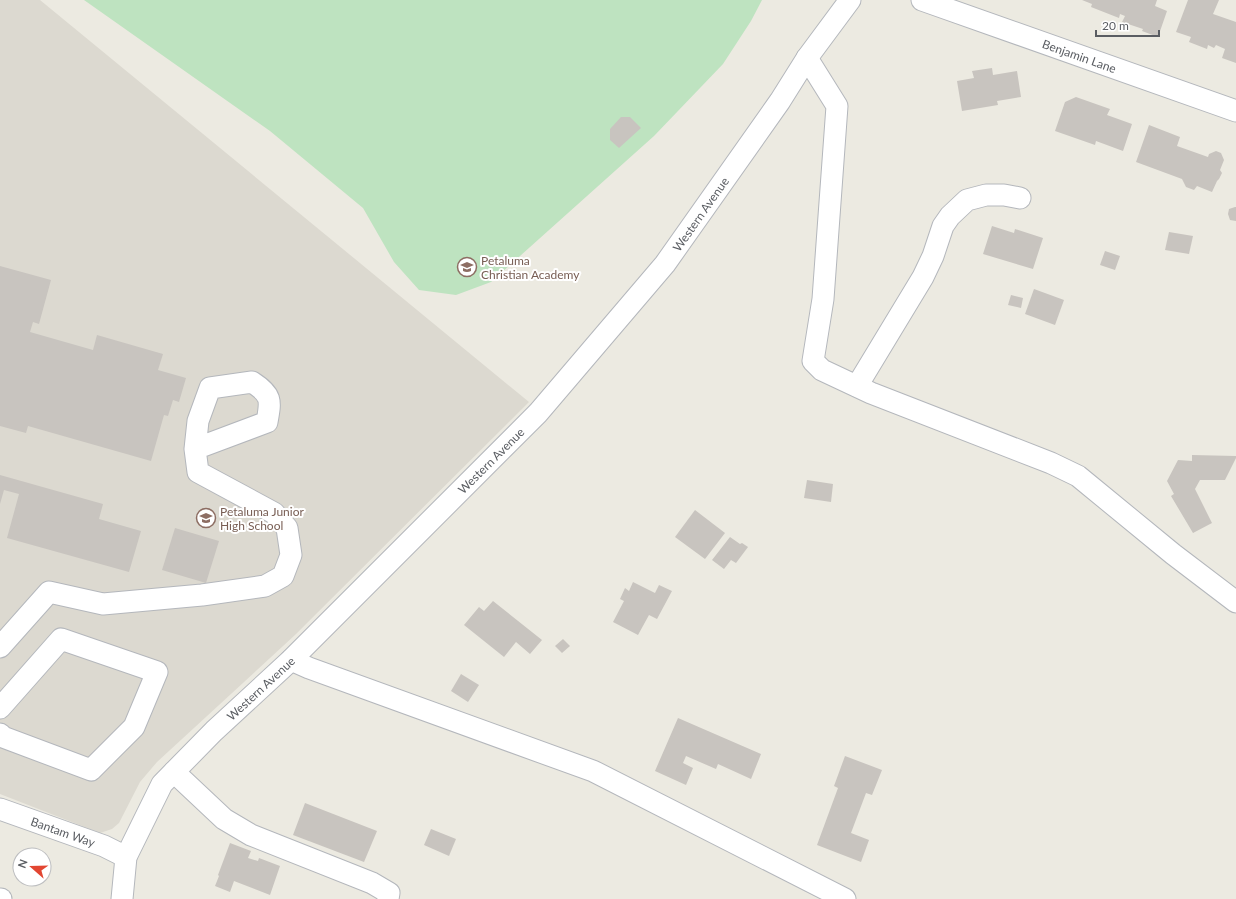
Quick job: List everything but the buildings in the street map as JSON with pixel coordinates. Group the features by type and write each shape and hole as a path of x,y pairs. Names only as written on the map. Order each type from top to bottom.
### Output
{"street":[{"name":"Western Avenue","path":"122,899 126,857 162,784 214,731 291,660 543,407 665,264 780,101 807,58 850,0"},
{"name":"Benjamin Lane","path":"922,0 1236,111"},
{"path":"807,58 837,106 823,299 814,361 822,370 856,386 1078,476 1173,554 1236,602"},
{"path":"856,386 923,277 933,256 943,226 950,216 967,200 986,195 1020,198"},
{"path":"0,647 49,592 103,604 202,595 265,586 283,576 290,556 287,528 274,513 198,472 195,449"},
{"path":"0,708 61,639 157,672 134,727 91,770 3,737 0,734"},
{"path":"291,660 592,771 845,899"},
{"path":"174,772 224,819 251,836 372,883 389,893 388,899"},
{"name":"Bantam Way","path":"0,809 104,846 126,857"}],"shaded area":[{"name":"Petaluma Junior High School","path":"0,0 40,0 529,402 295,635 157,762 140,782 119,823 112,829 100,833 0,794"}],"green space":[{"path":"84,0 762,0 751,21 723,64 654,136 491,282 456,295 419,290 394,262 363,208 270,131"}],"place":[{"name":"Petaluma Christian Academy","path":"467,267"},
{"name":"Petaluma Junior High School","path":"206,518"}]}
